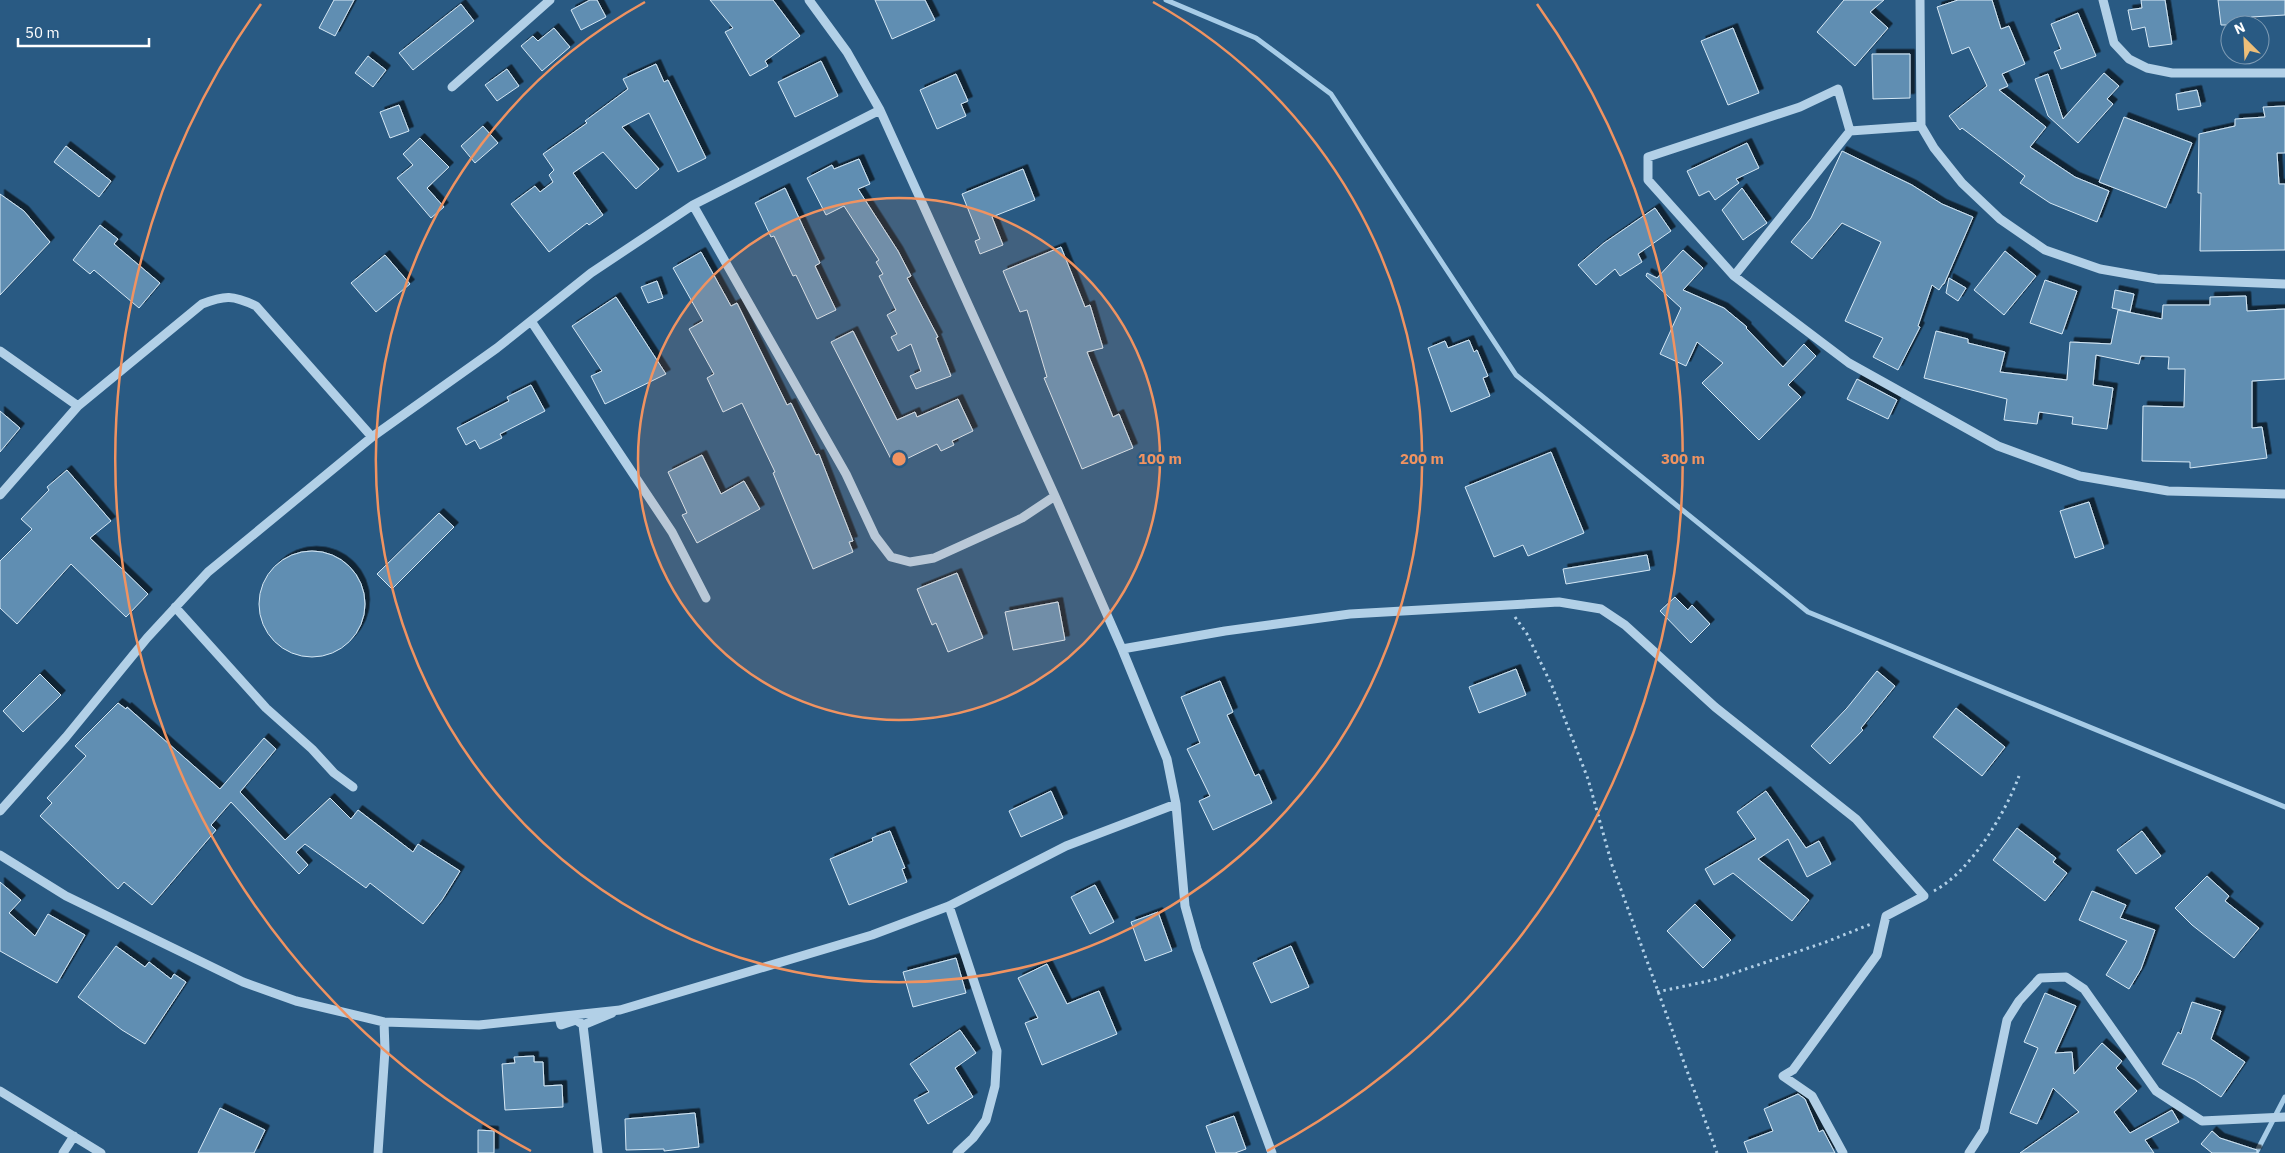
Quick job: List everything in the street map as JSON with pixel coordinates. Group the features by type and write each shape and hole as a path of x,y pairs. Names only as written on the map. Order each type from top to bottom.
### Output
{"street":[{"path":"452,87 550,0"},
{"path":"810,0 847,52 880,110 1055,496 1122,649 1167,759 1176,804 1185,906 1195,940 1272,1153"},
{"path":"2104,0 2114,43 2129,59 2147,68 2172,73 2285,73"},
{"path":"1919,1 1921,126 1934,148 1962,183 2000,218 2045,250 2100,269 2157,279 2285,284"},
{"path":"1850,131 1838,89 1800,107 1648,157 1648,180 1734,276 1849,363 1998,446 2080,476 2168,491 2285,494"},
{"path":"0,811 66,737 175,607 208,572 372,437 497,348 591,273 693,205 880,110"},
{"path":"1734,276 1850,131 1921,126"},
{"path":"693,205 846,474 875,536 892,557 910,562 934,558 1022,518 1055,496"},
{"path":"0,495 78,406 202,304 221,297 240,298 256,306 372,437"},
{"path":"531,321 672,532 706,598"},
{"path":"0,351 78,406"},
{"path":"1122,649 1225,631 1350,614 1559,602 1601,609 1625,626 1715,707 1856,819 1924,896 1886,916 1877,954 1794,1070 1783,1076 1812,1096 1843,1153"},
{"path":"175,607 266,708 312,748 334,773 354,787"},
{"path":"583,1025 620,1010 872,936 949,906 1066,846 1176,804"},
{"path":"0,855 66,896 243,982 296,1001 384,1022 479,1025 620,1010"},
{"path":"949,906 997,1051 995,1086 986,1120 973,1138 957,1153"},
{"path":"1969,1153 1984,1130 2007,1020 2020,1001 2040,978 2066,977 2084,989 2156,1091 2202,1121 2284,1116"},
{"path":"558,1017 561,1025 576,1020 583,1025 598,1153"},
{"path":"378,1153 385,1050 384,1022"},
{"path":"0,1091 101,1153"},
{"path":"63,1153 74,1136"}],"path":[{"path":"1506,605 1527,634 1552,686 1588,778 1612,865 1717,1153"},
{"path":"1924,896 1947,884 1983,844 2011,799 2019,776"},
{"path":"1657,992 1713,980 1826,942 1867,926 1886,916"}],"building":[{"path":"334,0 354,0 335,36 319,28"},
{"path":"590,0 597,0 606,17 581,30 571,10"},
{"path":"710,0 773,0 800,36 765,61 768,66 750,76 725,32 733,28"},
{"path":"875,0 925,0 935,20 892,39"},
{"path":"1844,0 1884,0 1870,12 1888,28 1855,66 1817,32"},
{"path":"1958,0 1992,0 2001,29 2009,26 2025,64 2002,74 2008,86 1999,90 2046,127 2030,147 2075,177 2109,191 2097,222 2050,203 2020,183 2025,176 1962,128 1960,130 1949,116 1987,86 1969,47 1952,54 1937,7"},
{"path":"2141,0 2165,0 2172,44 2149,47 2145,27 2132,30 2128,10 2142,8"},
{"path":"2218,0 2285,0 2285,15 2220,15 2220,17"},
{"path":"461,4 474,21 413,70 399,53"},
{"path":"2078,13 2096,56 2061,69 2054,52 2061,49 2051,24"},
{"path":"554,28 570,47 542,71 521,46 533,36 538,41"},
{"path":"1733,28 1759,93 1728,105 1701,41"},
{"path":"1872,54 1910,54 1910,98 1873,99"},
{"path":"368,56 386,70 373,87 355,73"},
{"path":"821,61 838,96 795,117 778,82"},
{"path":"656,64 664,82 668,80 706,158 678,172 649,113 622,127 659,169 636,189 603,152 573,173 603,215 589,225 587,223 549,252 511,204 535,186 540,192 553,182 549,175 554,170 543,154 587,123 585,121 628,89 623,79"},
{"path":"507,69 519,86 497,101 485,85"},
{"path":"2104,73 2119,86 2107,99 2113,104 2078,143 2048,116 2035,79 2048,74 2063,119"},
{"path":"956,74 968,101 961,104 966,116 937,129 920,90"},
{"path":"2197,90 2201,106 2178,110 2176,94"},
{"path":"399,105 409,131 390,138 380,112"},
{"path":"2285,106 2285,153 2277,153 2279,184 2285,184 2285,250 2200,251 2201,193 2198,193 2199,134 2235,126 2235,119 2265,117 2263,107"},
{"path":"2124,117 2192,143 2166,208 2099,182"},
{"path":"483,126 498,143 475,163 461,146"},
{"path":"420,138 449,167 427,188 444,207 431,218 397,178 413,165 403,154"},
{"path":"1747,143 1759,168 1736,179 1739,183 1715,200 1709,191 1699,196 1687,171"},
{"path":"66,146 111,181 99,197 54,162"},
{"path":"1842,151 1912,185 1942,204 1973,217 1944,284 1939,290 1932,285 1918,326 1920,327 1898,370 1873,357 1883,338 1845,321 1881,242 1842,223 1812,259 1791,242 1811,218"},
{"path":"859,159 870,184 858,189 898,251 911,276 907,278 938,337 936,338 951,376 916,389 910,376 921,371 911,344 898,351 891,337 897,334 887,315 896,310 879,276 883,274 876,262 879,260 844,206 826,215 807,178 832,165 834,169"},
{"path":"1023,169 1035,200 992,217 1003,245 980,254 975,241 980,239 962,194"},
{"path":"785,188 820,263 815,266 836,310 817,319 796,275 793,276 774,236 771,237 755,203"},
{"path":"1742,188 1767,223 1743,240 1722,210"},
{"path":"0,194 24,211 50,242 0,295"},
{"path":"1655,208 1671,231 1638,254 1642,262 1620,276 1615,269 1596,285 1578,265 1604,243"},
{"path":"100,225 118,239 114,244 160,283 139,308 94,270 90,274 73,260"},
{"path":"1061,247 1085,307 1090,305 1103,348 1087,352 1113,417 1119,414 1133,448 1082,469 1044,378 1047,377 1027,310 1020,312 1003,271"},
{"path":"1683,250 1703,268 1683,290 1724,308 1747,327 1783,367 1804,344 1816,356 1788,385 1801,397 1759,440 1702,383 1723,363 1697,342 1686,366 1660,354 1681,308 1646,276 1647,273 1657,278"},
{"path":"2005,251 2036,276 2004,315 1974,290"},
{"path":"701,252 731,306 737,303 787,405 791,403 816,455 819,454 853,541 849,542 853,552 813,569 773,473 775,472 742,403 723,412 707,378 714,374 689,329 703,321 673,268"},
{"path":"385,255 410,284 376,312 351,283"},
{"path":"1949,278 1966,288 1958,301 1946,293"},
{"path":"2045,280 2077,291 2062,334 2030,323"},
{"path":"657,281 663,298 648,303 641,287"},
{"path":"2115,290 2134,294 2130,312 2112,308"},
{"path":"2246,296 2247,311 2285,309 2285,379 2252,381 2252,428 2262,427 2267,458 2190,468 2190,462 2142,461 2143,406 2184,407 2185,369 2168,369 2169,357 2141,356 2139,364 2096,355 2093,385 2113,388 2107,429 2072,424 2073,417 2039,412 2037,424 2004,420 2007,399 1924,378 1936,331 1968,339 1968,343 2005,352 2000,372 2067,380 2070,342 2111,344 2118,310 2162,319 2163,305 2210,305 2210,297"},
{"path":"616,297 666,374 605,404 591,376 602,371 572,326"},
{"path":"853,331 897,420 915,412 917,417 958,399 973,431 952,441 954,445 941,451 937,444 894,465 831,342"},
{"path":"1469,340 1474,352 1477,350 1488,376 1483,378 1490,396 1451,412 1428,348 1445,341 1448,348"},
{"path":"1857,379 1897,400 1888,419 1847,399"},
{"path":"531,385 545,411 500,434 502,438 480,449 475,440 466,445 457,428 509,401 507,397"},
{"path":"0,411 20,428 0,452"},
{"path":"1551,452 1584,533 1528,556 1523,545 1494,557 1465,487"},
{"path":"702,455 721,494 744,481 760,509 697,543 682,515 687,513 668,472"},
{"path":"67,470 111,521 90,538 148,594 126,617 71,564 17,624 0,608 0,561 32,529 21,519 49,490 47,487"},
{"path":"2089,502 2104,548 2075,558 2060,511"},
{"path":"439,513 454,527 392,589 377,574"},
{"path":"312,551 332,555 350,566 361,584 365,604 361,624 350,642 332,653 312,657 292,653 274,642 263,624 259,604 263,584 274,566 292,555"},
{"path":"1647,555 1650,570 1566,584 1563,569"},
{"path":"957,573 983,638 948,652 936,623 932,625 917,589"},
{"path":"1675,597 1688,610 1692,605 1710,624 1691,643 1660,611"},
{"path":"1058,602 1065,640 1013,650 1005,612"},
{"path":"1516,669 1526,695 1479,713 1469,687"},
{"path":"1877,671 1895,686 1861,728 1863,730 1830,764 1811,746 1847,708"},
{"path":"40,674 61,695 23,732 3,711"},
{"path":"1220,681 1233,712 1227,715 1255,776 1259,774 1272,803 1213,830 1199,801 1210,796 1187,749 1200,743 1181,697"},
{"path":"118,703 126,709 127,707 220,789 264,738 276,749 240,792 285,840 330,798 351,819 358,810 413,852 418,844 460,871 442,900 423,924 370,883 366,888 305,844 296,852 308,865 299,874 231,802 211,825 216,830 152,905 124,882 118,889 40,816 52,803 47,798 86,756 75,746"},
{"path":"1956,708 2005,747 1982,776 1933,737"},
{"path":"1051,791 1063,818 1021,837 1009,811"},
{"path":"1766,791 1806,848 1819,841 1831,864 1807,877 1788,839 1758,859 1809,900 1792,921 1733,873 1714,885 1705,869 1756,839 1737,812"},
{"path":"2017,828 2056,858 2053,862 2067,873 2045,901 1993,860"},
{"path":"890,831 905,868 902,869 907,882 849,905 830,859 873,841 872,838"},
{"path":"2142,831 2161,856 2136,874 2117,850"},
{"path":"2207,876 2229,896 2225,901 2259,928 2234,958 2192,925 2175,908"},
{"path":"0,882 21,900 9,913 35,936 48,914 85,935 57,983 0,951"},
{"path":"1095,885 1114,922 1090,934 1071,897"},
{"path":"2092,891 2126,905 2120,918 2155,930 2141,969 2129,989 2106,975 2127,941 2079,920"},
{"path":"1695,904 1731,940 1703,968 1667,931"},
{"path":"1158,912 1172,951 1145,961 1131,922"},
{"path":"116,946 145,967 149,962 171,979 174,974 186,982 145,1044 122,1030 78,997"},
{"path":"1291,946 1309,987 1271,1003 1253,963"},
{"path":"956,958 966,993 913,1007 903,972"},
{"path":"1047,964 1067,1004 1099,991 1117,1034 1042,1065 1025,1023 1038,1018 1018,978"},
{"path":"2045,993 2076,1006 2055,1053 2072,1052 2074,1074 2102,1043 2122,1061 2116,1068 2137,1091 2114,1112 2130,1133 2172,1110 2179,1122 2145,1140 2154,1153 2020,1153 2079,1112 2053,1088 2037,1124 2010,1113 2038,1048 2024,1042"},
{"path":"2192,1002 2221,1011 2211,1039 2245,1062 2221,1097 2195,1080 2162,1064 2178,1032 2181,1034"},
{"path":"960,1030 976,1053 955,1068 973,1097 928,1124 914,1100 929,1092 910,1064"},
{"path":"534,1056 534,1062 543,1062 544,1086 562,1085 563,1107 505,1110 502,1064 515,1063 514,1057"},
{"path":"1798,1094 1805,1099 1819,1132 1823,1130 1835,1153 1748,1153 1744,1142 1773,1131 1764,1109"},
{"path":"220,1108 265,1130 254,1153 198,1153"},
{"path":"695,1113 699,1147 664,1151 664,1149 626,1150 625,1119"},
{"path":"1234,1116 1246,1149 1235,1153 1216,1153 1206,1126"},
{"path":"478,1130 494,1131 494,1153 478,1153"},
{"path":"2212,1131 2220,1138 2257,1150 2257,1153 2212,1153 2201,1144"}],"waterway":[{"path":"1166,0 1256,38 1331,94 1516,375 1808,612 2285,807"},
{"path":"2256,1153 2285,1097"}]}
